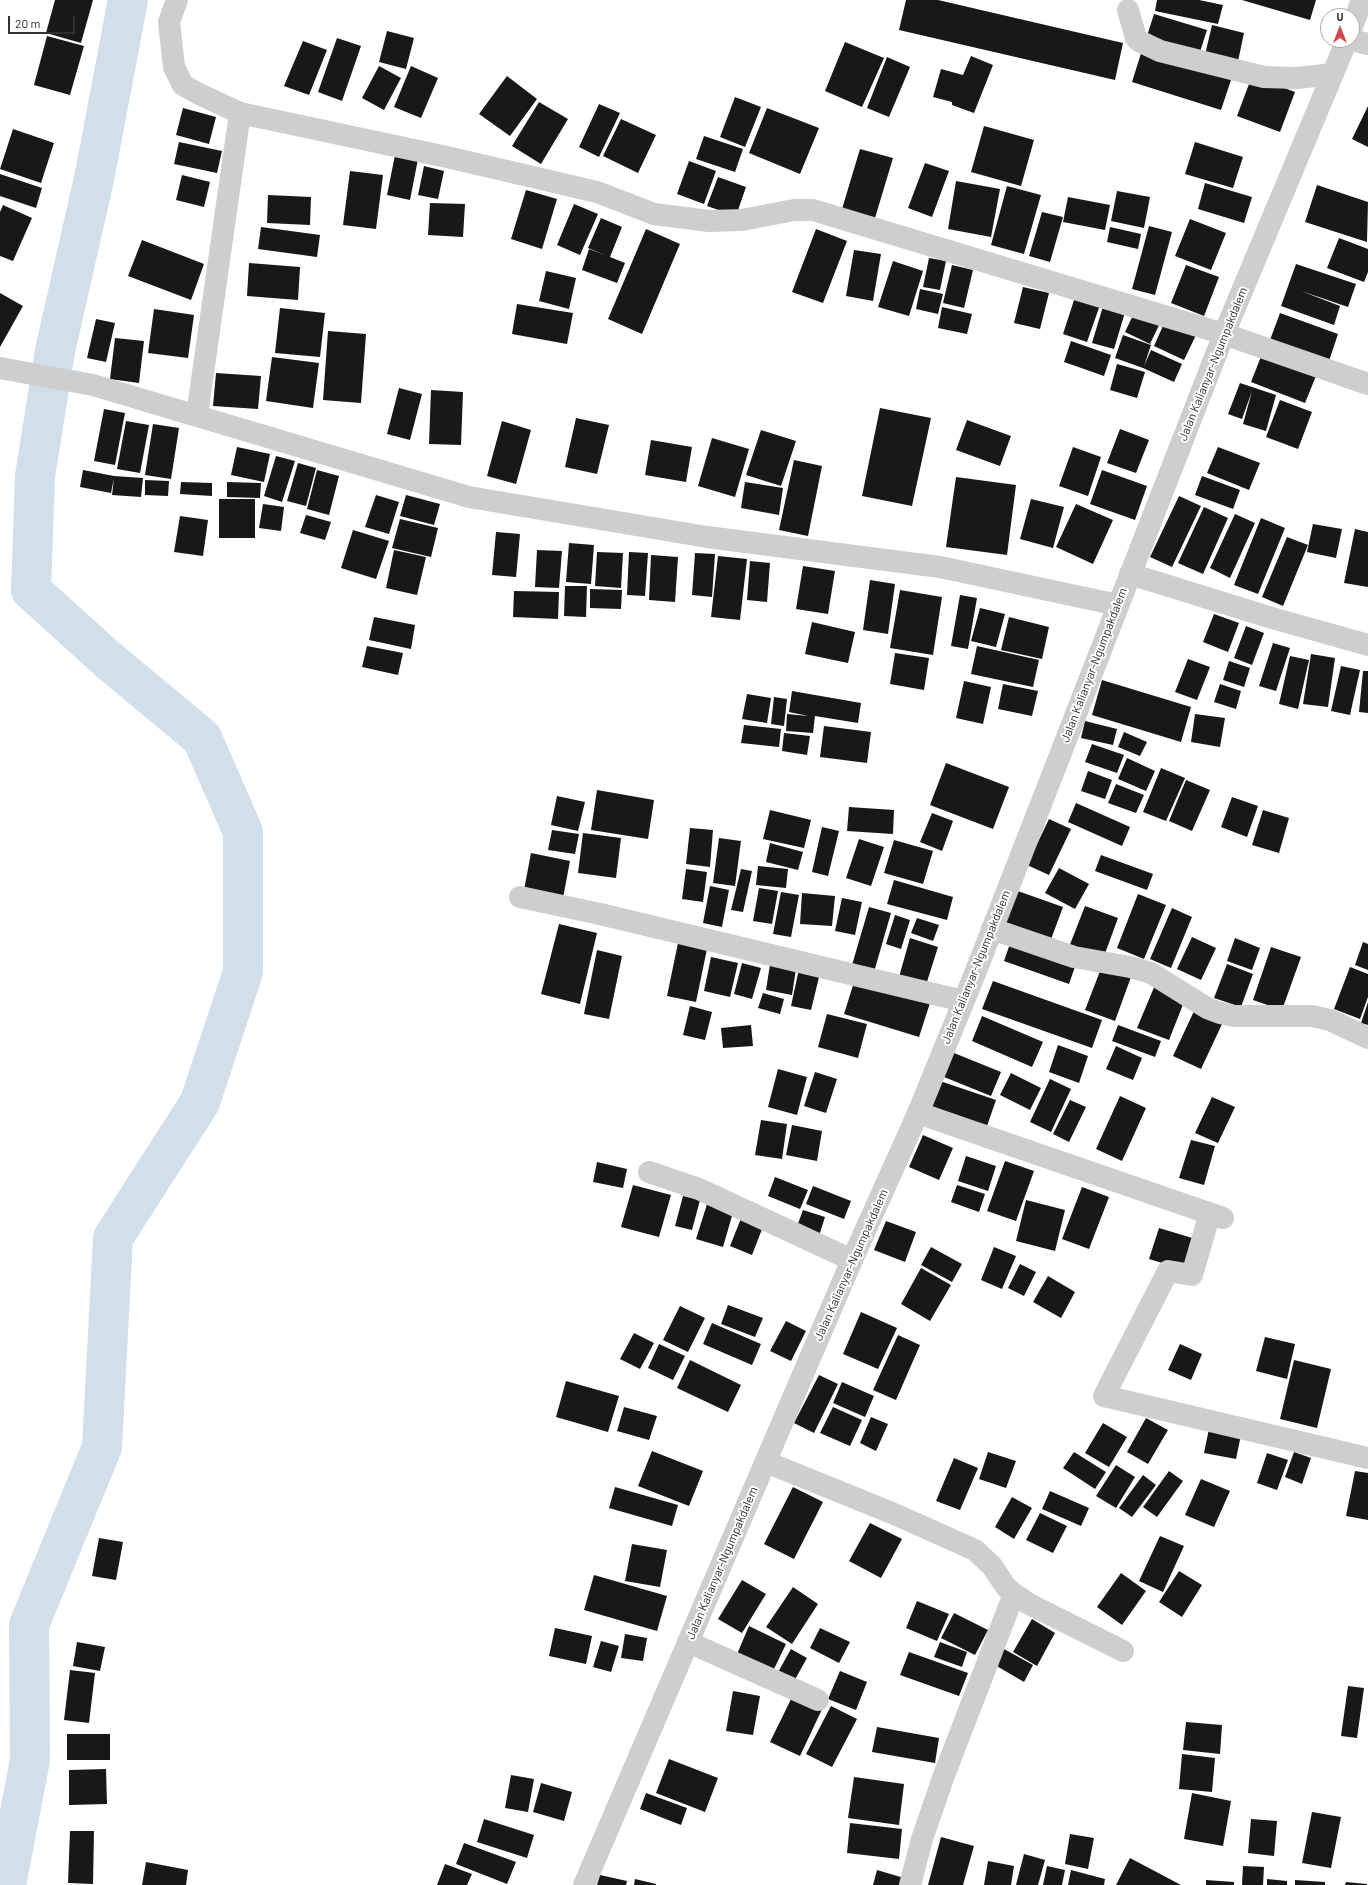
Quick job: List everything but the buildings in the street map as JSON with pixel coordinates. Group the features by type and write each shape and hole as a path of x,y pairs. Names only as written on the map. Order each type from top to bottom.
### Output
{"street":[{"path":"177,0 169,22 174,67 182,85 240,112 448,157 597,192 654,214 709,221 736,221 794,210 813,210 1224,334 1368,384"},
{"path":"1128,10 1136,38 1139,42 1160,51 1264,77 1284,78 1332,74"},
{"name":"Jalan Kalianyar-Ngumpakdalem","path":"584,1885 766,1462 843,1256 918,1113 992,929 1224,334 1343,48"},
{"path":"197,415 240,112"},
{"path":"0,368 93,384 469,497 707,537 940,567 1118,605"},
{"path":"1130,574 1272,618 1368,645"},
{"path":"520,897 600,914 963,1001"},
{"path":"992,929 1074,958 1130,967 1151,973 1206,1008 1220,1013 1234,1016 1312,1016 1330,1020 1368,1038"},
{"path":"918,1113 1217,1216 1192,1275 1168,1272 1104,1396 1368,1458"},
{"path":"649,1172 699,1189 843,1256"},
{"path":"766,1462 892,1513 975,1550 992,1566 1006,1587 1014,1594 1029,1604 1123,1651"},
{"path":"910,1885 922,1839 943,1778 1014,1594"},
{"path":"688,1642 818,1700"}],"waterway":[{"path":"6,1885 30,1760 29,1625 102,1447 113,1238 200,1102 243,972 243,832 202,738 107,659 31,590 35,476 55,351 95,174 128,0"}]}
